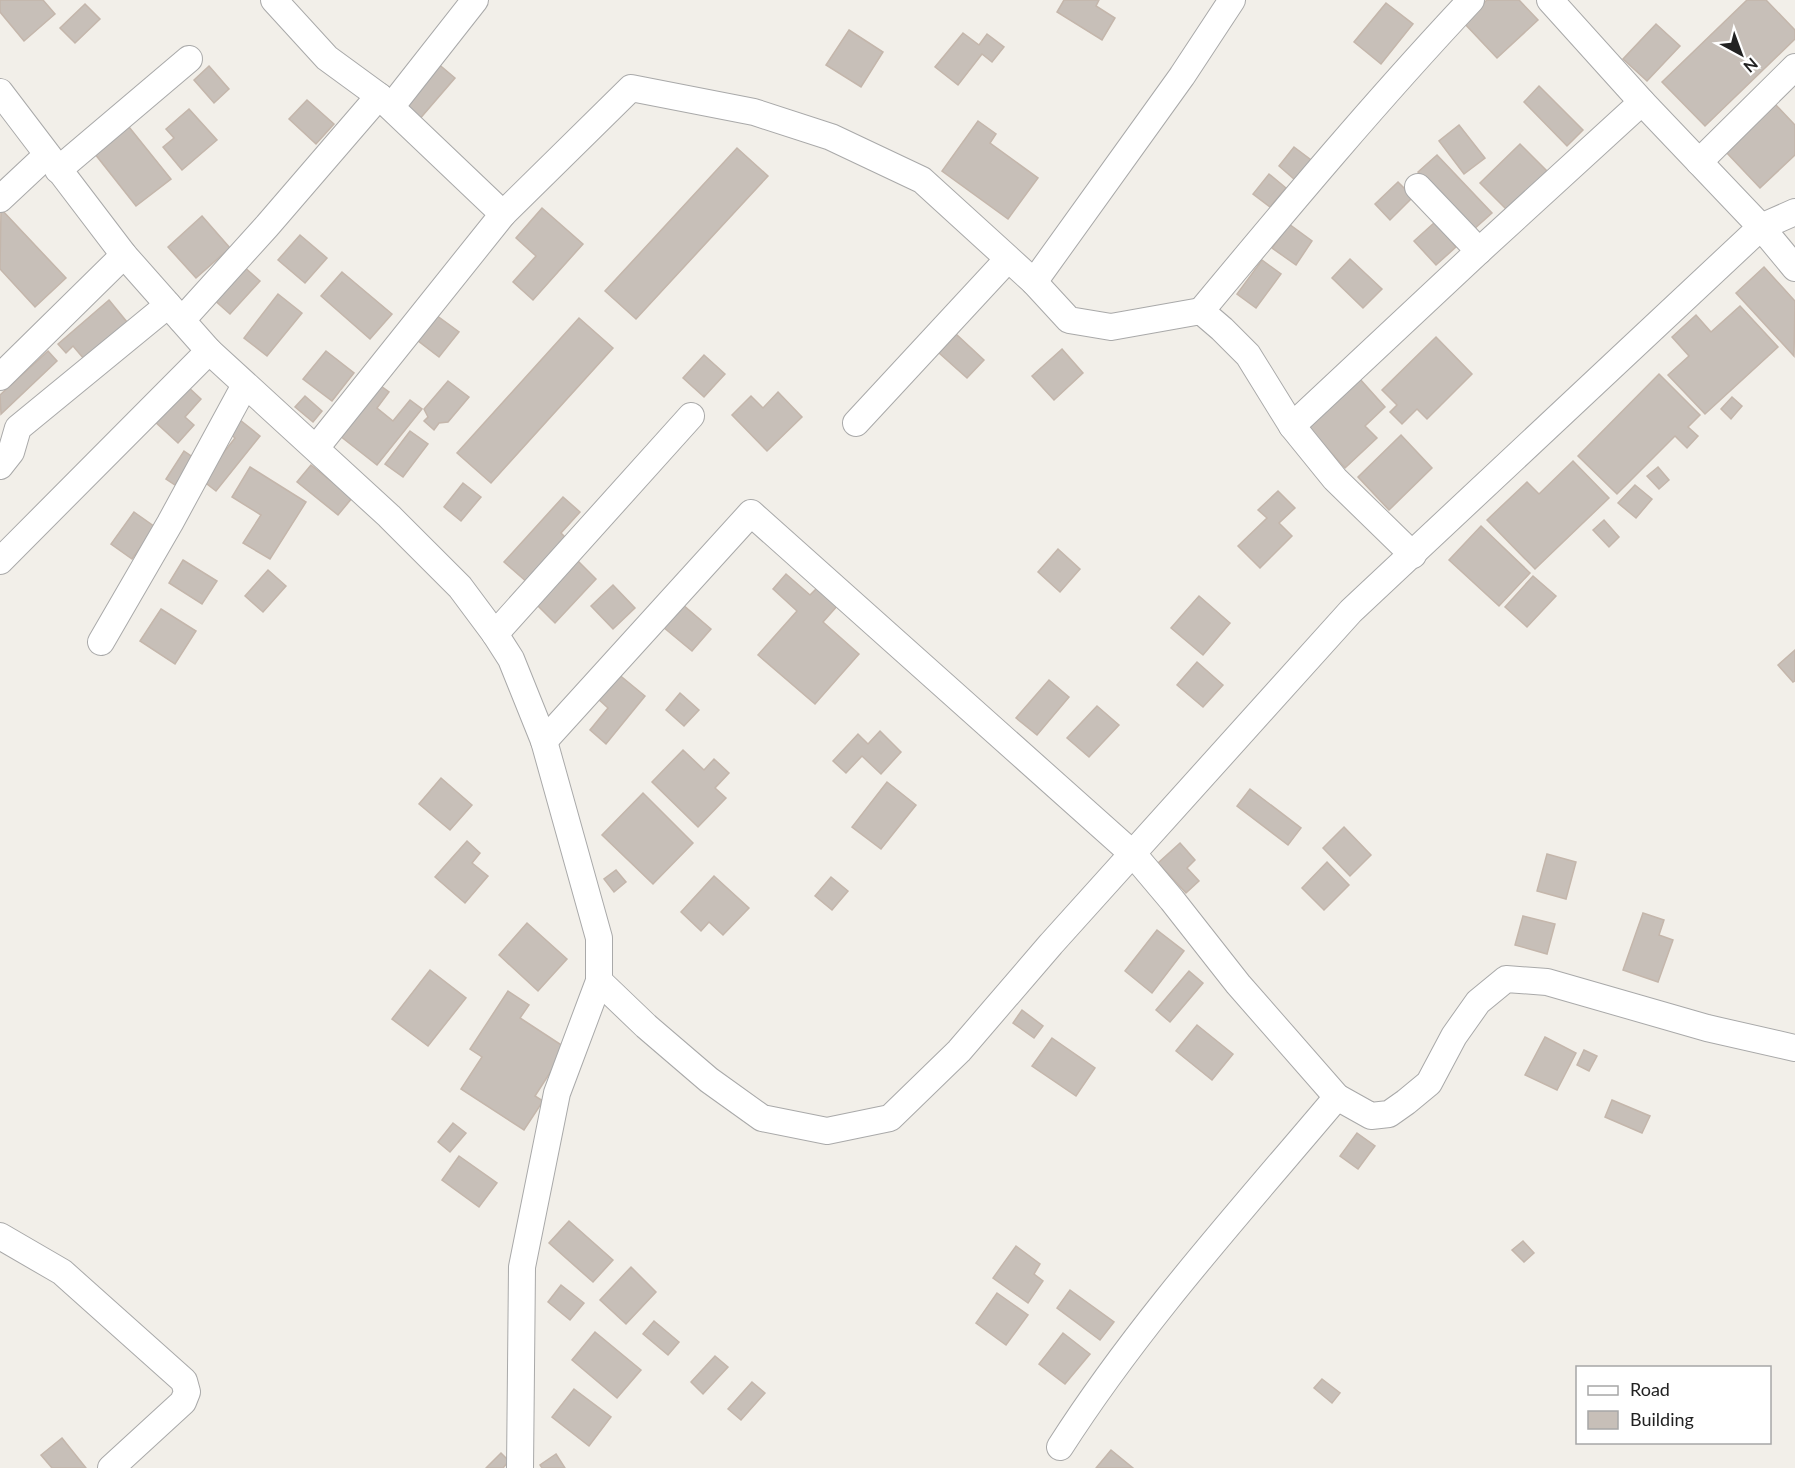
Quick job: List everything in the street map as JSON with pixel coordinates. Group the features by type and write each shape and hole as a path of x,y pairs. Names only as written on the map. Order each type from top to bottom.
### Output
{"street":[{"path":"274,0 327,58 385,102 503,214"},
{"path":"0,466 11,452 18,428 175,312 267,226 385,102 475,0"},
{"path":"1034,282 1182,76 1232,0"},
{"path":"316,448 503,214 631,88 754,112 831,137 922,180 1034,282 1069,320 1111,327 1201,311 1398,80 1471,0"},
{"path":"1550,0 1642,102 1761,227 1795,268"},
{"path":"0,199 53,163 189,59"},
{"path":"1699,162 1795,67"},
{"path":"0,92 124,255 208,351 389,516 460,587 511,659 544,741 598,938 599,981 557,1093 522,1267 520,1468"},
{"path":"1292,426 1642,102"},
{"path":"1419,187 1479,251"},
{"path":"599,981 646,1026 709,1080 762,1118 827,1131 890,1118 959,1051 1051,944 1134,855 1351,611 1761,227 1795,212"},
{"path":"0,377 124,255"},
{"path":"856,423 1008,259"},
{"path":"1201,311 1248,355 1292,426 1335,479 1413,555"},
{"path":"0,561 208,351"},
{"path":"100,642 170,524 245,385"},
{"path":"495,634 691,416"},
{"path":"544,741 751,513 1134,855 1193,925 1238,984 1336,1097 1371,1116 1389,1114 1429,1083 1454,1036 1478,1002 1506,979 1546,982 1707,1028 1795,1048"},
{"path":"1060,1447 1084,1408 1175,1289 1336,1097"},
{"path":"0,1236 62,1272 184,1381 187,1392 183,1402 111,1468"}],"building":[{"path":"0,0 43,0 55,14 24,41 0,12"},
{"path":"1064,0 1099,0 1096,6 1115,18 1102,40 1057,12"},
{"path":"1487,0 1519,0 1538,20 1497,58 1463,22"},
{"path":"1747,0 1766,0 1795,30 1795,39 1705,126 1662,82"},
{"path":"1386,3 1413,24 1381,64 1354,42"},
{"path":"85,4 100,19 75,43 60,28"},
{"path":"1656,24 1680,46 1647,81 1623,59"},
{"path":"849,30 883,52 861,87 826,65"},
{"path":"963,33 979,45 987,34 1004,47 992,62 982,54 958,85 935,67"},
{"path":"436,62 455,78 418,121 399,104"},
{"path":"209,66 229,89 214,103 194,80"},
{"path":"1539,86 1583,130 1567,146 1524,102"},
{"path":"307,100 334,124 316,144 289,119"},
{"path":"1775,104 1795,125 1795,155 1760,188 1726,152"},
{"path":"189,109 217,140 182,170 163,147 174,138 166,129"},
{"path":"978,121 996,134 990,143 1038,178 1008,219 942,171"},
{"path":"1459,125 1485,158 1464,174 1439,141"},
{"path":"129,127 171,179 136,206 95,154"},
{"path":"1520,144 1547,171 1507,210 1480,183"},
{"path":"1294,147 1311,160 1295,180 1279,166"},
{"path":"737,148 768,176 636,319 605,291"},
{"path":"1437,155 1492,213 1473,230 1418,172"},
{"path":"1269,174 1286,188 1270,207 1253,194"},
{"path":"1398,182 1413,197 1390,220 1375,204"},
{"path":"542,208 583,244 533,300 513,282 536,256 516,238"},
{"path":"1,209 66,278 35,307 0,269"},
{"path":"202,216 230,248 196,278 168,247"},
{"path":"1435,222 1456,247 1436,265 1414,241"},
{"path":"1289,224 1312,241 1296,265 1272,248"},
{"path":"300,235 327,258 305,283 278,260"},
{"path":"1350,259 1382,289 1363,308 1332,278"},
{"path":"1262,260 1281,274 1256,308 1237,294"},
{"path":"242,265 260,281 230,314 212,298"},
{"path":"1764,267 1795,301 1794,356 1736,293"},
{"path":"342,272 392,314 370,339 321,296"},
{"path":"278,294 302,313 267,356 244,338"},
{"path":"109,300 127,322 84,359 73,346 66,353 58,344"},
{"path":"1740,306 1778,347 1705,414 1668,375 1689,356 1672,337 1696,315 1711,332"},
{"path":"436,315 459,332 439,357 417,340"},
{"path":"579,318 613,348 491,483 457,453"},
{"path":"956,334 984,360 967,378 939,353"},
{"path":"1436,337 1472,374 1427,419 1417,409 1402,424 1390,412 1397,405 1382,390"},
{"path":"1062,349 1083,373 1054,400 1032,376"},
{"path":"48,351 57,361 1,414 0,395"},
{"path":"326,351 354,373 332,401 303,379"},
{"path":"704,355 725,374 704,397 683,378"},
{"path":"1659,374 1700,415 1688,427 1698,436 1687,448 1675,436 1617,494 1578,456"},
{"path":"1359,378 1385,407 1365,426 1377,438 1345,468 1307,426"},
{"path":"448,381 469,397 448,422 439,423 434,430 424,421 428,417 424,409"},
{"path":"186,385 201,399 185,417 194,425 178,443 153,420"},
{"path":"381,386 389,392 377,408 393,421 410,400 422,409 377,465 340,436"},
{"path":"778,392 802,417 767,451 732,415 751,396 763,408"},
{"path":"305,396 322,411 313,422 295,407"},
{"path":"1732,397 1742,406 1731,419 1721,409"},
{"path":"240,420 260,436 216,491 202,480 235,438 229,433"},
{"path":"410,431 428,444 403,477 385,464"},
{"path":"1401,435 1432,468 1389,510 1358,477"},
{"path":"184,451 194,458 175,485 166,479"},
{"path":"1573,461 1609,498 1535,569 1487,520 1527,482 1539,494"},
{"path":"311,465 352,498 338,515 297,482"},
{"path":"250,467 306,502 270,559 243,543 261,515 232,497"},
{"path":"1658,467 1669,480 1659,489 1647,476"},
{"path":"463,483 481,497 461,521 444,507"},
{"path":"1635,485 1652,499 1636,518 1618,503"},
{"path":"1278,491 1295,508 1279,523 1292,536 1260,568 1238,546 1267,518 1258,510"},
{"path":"563,497 580,512 561,533 567,539 528,583 504,562"},
{"path":"134,512 155,527 132,559 111,544"},
{"path":"1604,520 1619,537 1609,547 1593,530"},
{"path":"1481,526 1530,573 1499,606 1449,560"},
{"path":"1058,549 1080,569 1060,592 1038,572"},
{"path":"183,560 217,581 202,604 169,583"},
{"path":"577,560 596,579 555,623 536,604"},
{"path":"268,570 286,586 263,612 245,596"},
{"path":"786,574 810,595 818,587 838,605 823,622 859,654 815,704 758,655 797,611 773,589"},
{"path":"1533,576 1556,596 1527,627 1505,607"},
{"path":"613,585 635,608 613,629 591,606"},
{"path":"1199,596 1230,623 1203,655 1171,628"},
{"path":"682,604 711,629 692,651 663,627"},
{"path":"161,609 196,631 175,664 140,641"},
{"path":"1795,650 1795,681 1793,682 1778,665"},
{"path":"1197,662 1223,685 1203,707 1177,685"},
{"path":"617,673 645,696 606,744 590,730 608,708 597,698"},
{"path":"1049,680 1069,697 1037,735 1016,718"},
{"path":"680,693 699,710 684,726 666,710"},
{"path":"1097,706 1119,725 1089,757 1067,738"},
{"path":"880,731 901,752 881,774 862,756 846,773 833,761 858,734 868,744"},
{"path":"683,750 704,770 714,759 729,773 715,788 726,798 698,827 652,782"},
{"path":"441,778 472,805 450,830 419,804"},
{"path":"887,782 916,805 881,849 852,827"},
{"path":"1250,789 1301,828 1288,845 1237,806"},
{"path":"643,793 693,843 653,884 602,835"},
{"path":"1344,827 1371,855 1350,876 1323,848"},
{"path":"467,841 480,853 472,863 488,876 465,903 435,877"},
{"path":"1180,843 1195,860 1187,868 1199,881 1186,893 1158,863"},
{"path":"1547,854 1576,862 1566,899 1537,891"},
{"path":"1327,862 1349,885 1324,910 1302,888"},
{"path":"616,870 626,882 614,892 604,879"},
{"path":"714,876 749,908 723,935 709,922 701,931 681,912"},
{"path":"831,877 848,891 832,910 815,896"},
{"path":"1643,913 1664,920 1659,935 1673,940 1658,982 1623,970"},
{"path":"1523,916 1555,924 1547,954 1515,945"},
{"path":"527,923 567,959 538,991 499,955"},
{"path":"1157,930 1184,951 1152,993 1125,971"},
{"path":"430,970 466,998 428,1046 392,1019"},
{"path":"1189,971 1203,983 1170,1022 1156,1010"},
{"path":"508,991 529,1005 520,1018 566,1048 535,1096 543,1101 524,1130 461,1089 482,1057 470,1049"},
{"path":"1022,1010 1043,1026 1034,1038 1013,1023"},
{"path":"1197,1025 1233,1054 1212,1080 1176,1051"},
{"path":"1545,1037 1576,1053 1557,1090 1525,1075"},
{"path":"1052,1038 1095,1068 1076,1096 1032,1066"},
{"path":"1584,1050 1597,1056 1589,1071 1577,1065"},
{"path":"1612,1100 1650,1116 1642,1133 1605,1117"},
{"path":"453,1123 466,1133 450,1152 438,1142"},
{"path":"1357,1133 1375,1146 1358,1169 1340,1156"},
{"path":"459,1156 497,1183 479,1207 442,1180"},
{"path":"569,1221 613,1260 593,1282 549,1243"},
{"path":"1523,1241 1534,1253 1524,1262 1512,1250"},
{"path":"1016,1246 1040,1264 1034,1274 1043,1281 1028,1303 993,1278"},
{"path":"631,1267 656,1292 626,1324 600,1300"},
{"path":"561,1285 584,1303 570,1320 548,1302"},
{"path":"1070,1290 1114,1322 1100,1340 1057,1308"},
{"path":"997,1293 1028,1315 1006,1345 976,1323"},
{"path":"654,1321 679,1342 668,1355 643,1334"},
{"path":"595,1332 641,1370 617,1398 572,1360"},
{"path":"1063,1333 1090,1354 1065,1384 1039,1364"},
{"path":"715,1356 728,1367 703,1394 691,1382"},
{"path":"1322,1379 1340,1393 1332,1403 1314,1388"},
{"path":"752,1382 765,1393 741,1420 728,1409"},
{"path":"574,1389 611,1417 589,1446 552,1417"},
{"path":"62,1438 86,1468 52,1468 41,1455"},
{"path":"1111,1450 1133,1468 1096,1468"},
{"path":"501,1453 509,1461 503,1468 486,1468"},
{"path":"556,1454 565,1468 542,1468 540,1465"}]}
